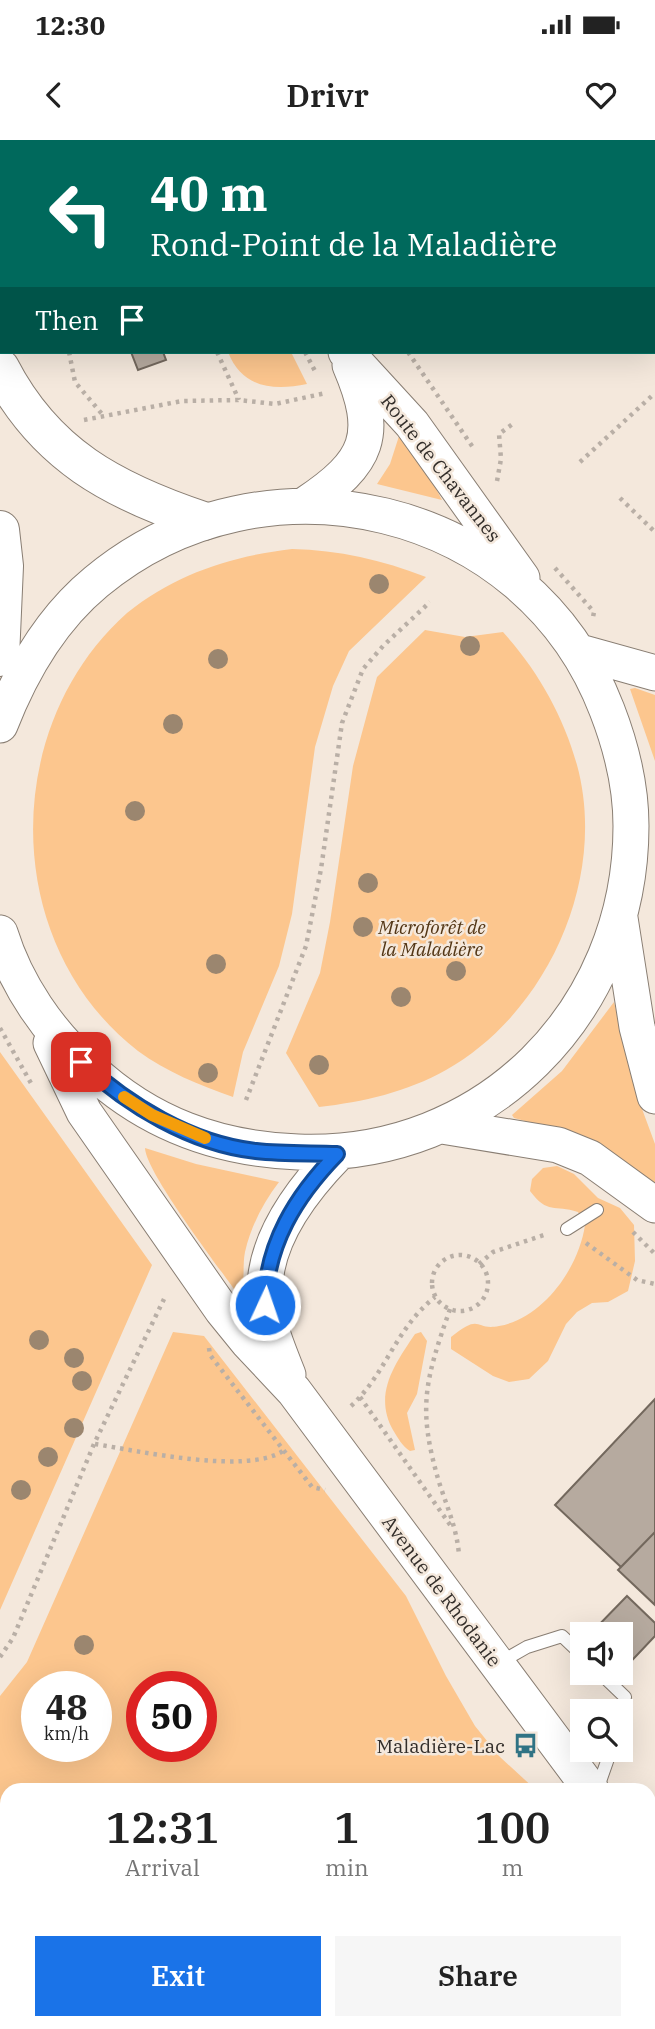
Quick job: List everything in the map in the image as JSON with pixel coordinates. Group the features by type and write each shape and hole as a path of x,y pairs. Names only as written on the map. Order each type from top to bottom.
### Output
{"highway":[{"path":"0,368 11,389 38,427 75,460 122,489 203,521"},
{"path":"0,530 4,566 0,657"}],"main road":[{"name":"Route de Chavannes","path":"306,504 348,473 365,440 365,398 346,354"},
{"name":"Route de Chavannes","path":"347,354 412,424 511,559 529,590"},
{"path":"0,725 18,680 52,628 95,583 146,547 203,521 271,506 306,504 369,511 418,525 460,544 529,590 580,652 599,688 620,745 632,820 630,868 620,917 598,975 568,1024 543,1055 503,1090 442,1126 371,1149 337,1154 254,1151 198,1136 152,1115 110,1088 67,1049 30,999 0,933"},
{"path":"580,652 655,673"},
{"path":"632,820 655,791"},
{"path":"620,917 637,1027 655,1096"},
{"name":"Avenue de Rhodanie","path":"30,999 84,1112 222,1310 247,1342 294,1391 585,1783"},
{"path":"442,1126 558,1145 590,1158 655,1205"},
{"name":"Avenue de Rhodanie","path":"294,1391 272,1335 265,1305 266,1274 294,1204 308,1184 337,1154"}],"lane":[{"path":"567,1228 597,1210"},
{"path":"498,1664 527,1647 562,1636 570,1644"},
{"path":"613,1685 625,1696 624,1699"},
{"path":"599,1783 606,1762"}],"path":[{"path":"69,354 75,382 102,414"},
{"path":"218,354 239,400"},
{"path":"306,354 318,378"},
{"path":"580,462 655,393"},
{"path":"83,421 102,414 182,401 239,400 275,404 327,394"},
{"path":"497,481 499,434 514,423"},
{"path":"620,498 655,532"},
{"path":"246,1100 306,946 321,869 342,723 363,669 383,646 430,602"},
{"path":"479,1264 493,1252 567,1228 636,1280 655,1284"},
{"path":"630,1229 655,1254"},
{"path":"459,1255 468,1256 479,1264 487,1277 484,1297 469,1310 450,1309 435,1297 432,1277 442,1261 459,1255"},
{"path":"351,1406 360,1397 399,1334 435,1297"},
{"path":"0,1657 28,1602 94,1444 164,1299"},
{"path":"450,1309 429,1368 424,1410 427,1439 457,1536 460,1568"},
{"path":"360,1397 457,1536"},
{"path":"94,1444 194,1460 271,1459 283,1451 312,1487"}],"green space":[{"path":"229,354 292,354 307,384 282,387 260,384 250,380 234,364"},
{"path":"400,433 424,466 442,500 377,484 390,464"},
{"path":"292,549 327,551 360,557 426,577 349,651 333,686 315,747 292,914 279,966 243,1052 233,1097 172,1072 138,1051 93,1006 60,953 40,895 33,834 38,773 56,714 85,660 127,613 145,599 184,577 248,556"},
{"name":"Microforêt de la Maladière","path":"425,630 465,637 503,632 548,694 577,765 584,808 584,853 576,897 561,939 540,979 513,1014 482,1045 446,1070 416,1084 368,1099 319,1107 286,1053 320,973 353,766 377,677"},
{"path":"635,688 655,695 655,761 630,689"},
{"path":"614,1002 635,1090 655,1144 655,1188 547,1127 514,1118 512,1115 562,1071"},
{"path":"0,1052 152,1265 0,1610"},
{"path":"145,1148 196,1164 279,1182 254,1224 245,1252 239,1296 170,1199"},
{"path":"557,1166 574,1174 598,1198 620,1208 634,1225 635,1261 628,1291 608,1302 592,1303 577,1312 566,1324 548,1361 529,1379 509,1382 493,1376 451,1349 451,1337 468,1325 499,1326 531,1313 557,1288 567,1273 585,1225 578,1212 547,1206 530,1191 532,1179 543,1168"},
{"path":"173,1332 204,1336 406,1596 446,1676 475,1726 500,1757 528,1783 0,1783 0,1696 27,1662"},
{"path":"421,1332 427,1341 417,1394 407,1413 415,1450 410,1451 398,1439 387,1417 386,1392 400,1357 415,1334"}],"building":[{"path":"132,354 164,354 166,360 138,370"},
{"path":"655,1399 655,1532 621,1567 555,1505"},
{"path":"655,1532 655,1605 618,1570"},
{"path":"627,1596 655,1623 655,1636 633,1659 633,1622 602,1622"}],"slow traffic":[{"path":"124,1097 152,1115 205,1138"}],"place":[{"name":"Maladière-Lac","path":"525,1746"}],"route":[{"path":"81,1062 110,1088 152,1115 198,1136 254,1151 337,1154 308,1184 294,1204 266,1274 265,1305"}]}
